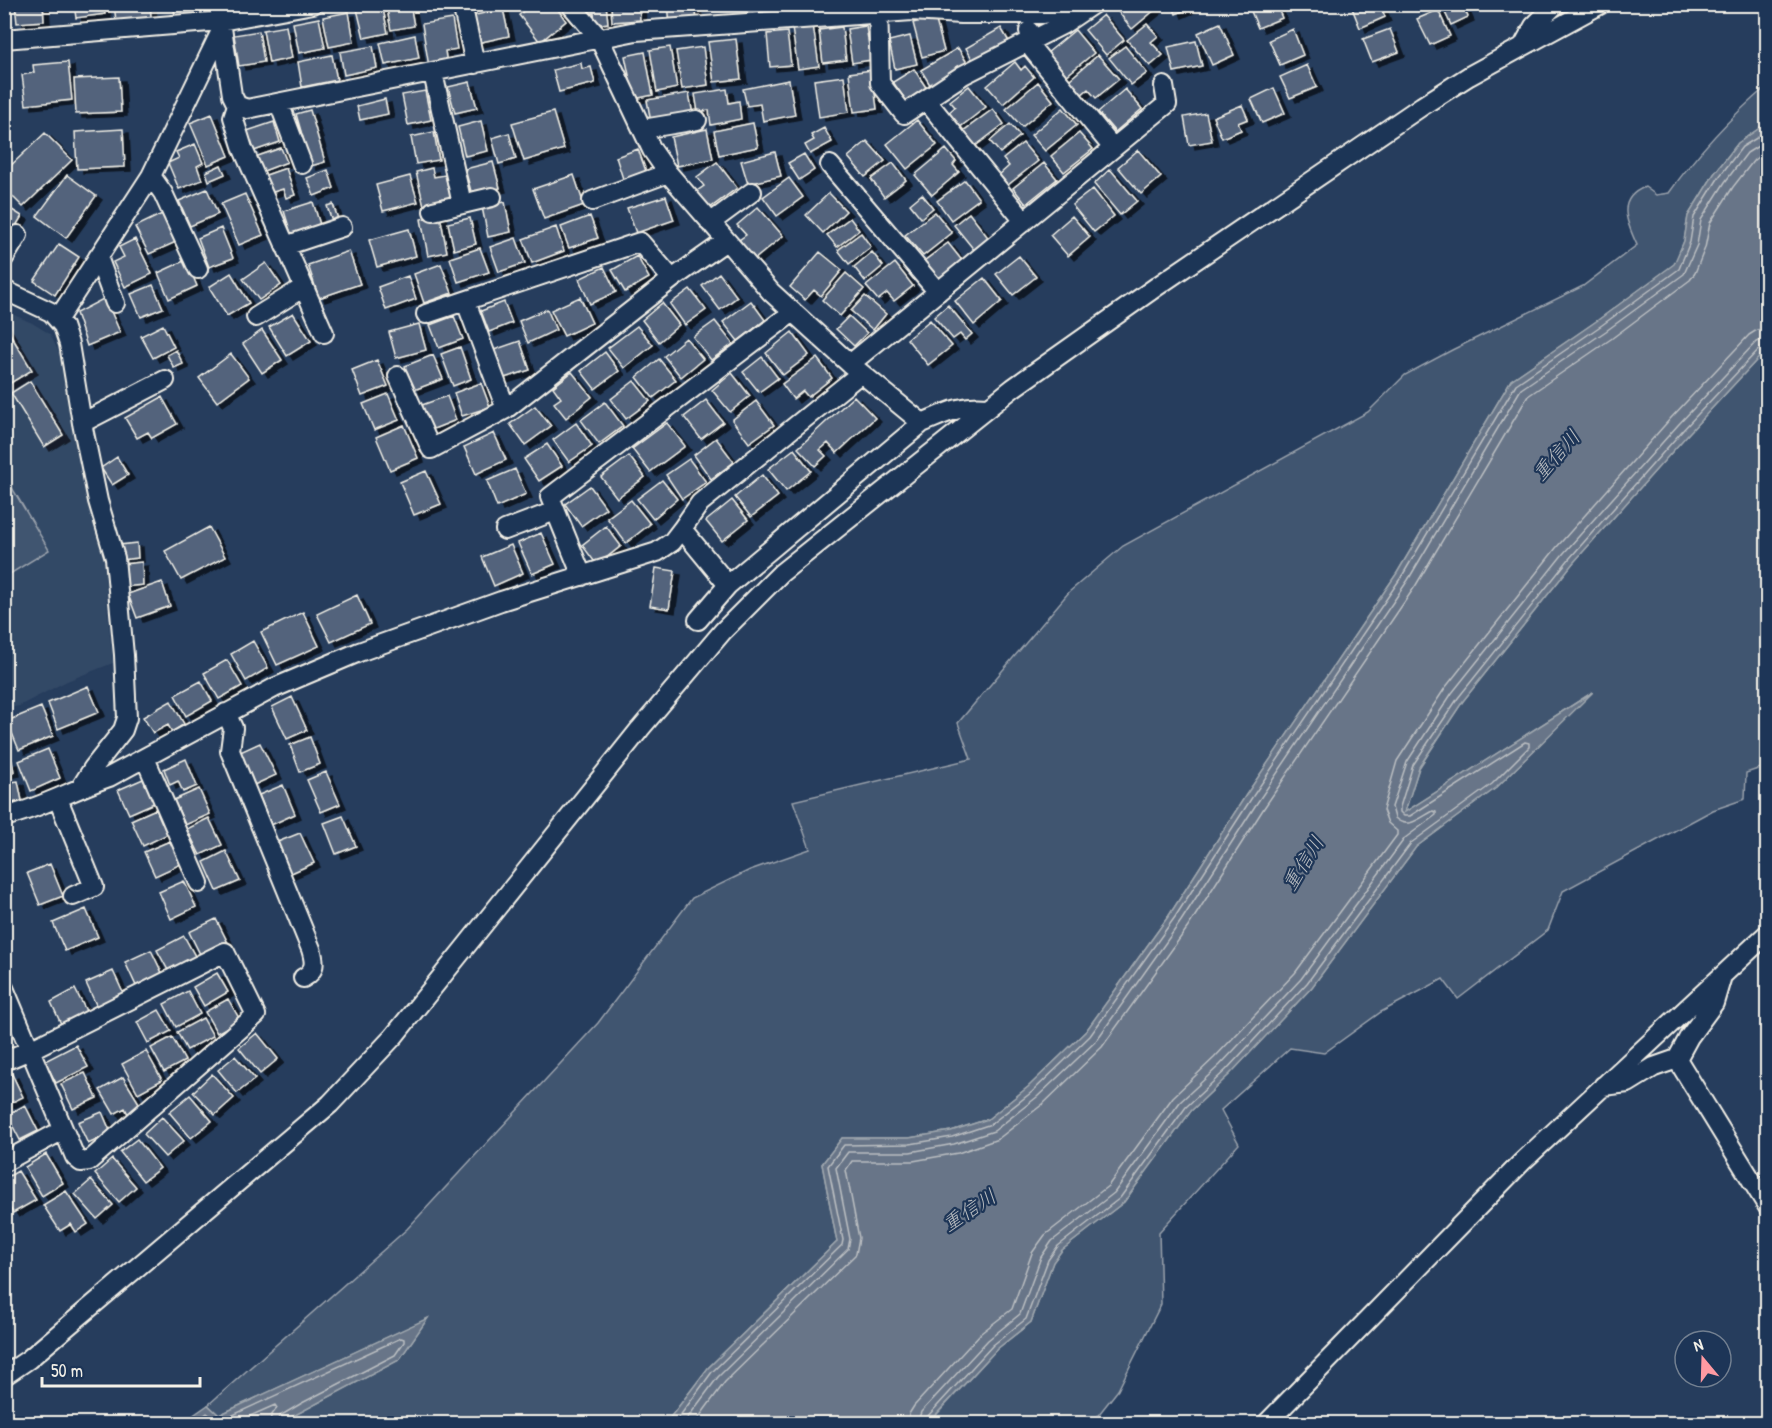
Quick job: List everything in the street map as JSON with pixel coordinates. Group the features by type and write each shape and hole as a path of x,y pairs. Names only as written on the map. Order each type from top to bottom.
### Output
{"street":[{"path":"4,39 221,18 313,4"},
{"path":"462,4 475,64"},
{"path":"570,4 599,38 652,150 710,223 793,312 855,369 922,423"},
{"path":"221,18 232,95 237,105 247,109 636,31 878,9 1042,14 1080,4"},
{"path":"878,9 880,83 904,114 963,75 1062,25 1093,4"},
{"path":"1523,46 1534,26 1556,4"},
{"path":"4,1376 38,1352 330,1104 394,1036 640,729 723,631 781,573 988,407 1156,286 1422,105 1469,76 1601,4"},
{"path":"1014,14 1027,24 1033,50 1113,148"},
{"path":"57,319 151,176 221,18"},
{"path":"433,73 462,204"},
{"path":"4,817 58,799 81,787 109,777 274,688 359,652 501,601 657,552 672,542 700,503 855,369 938,292 1167,104 1164,86"},
{"path":"926,100 1024,221"},
{"path":"279,103 302,164"},
{"path":"237,105 233,117 243,149 324,333"},
{"path":"643,129 697,120"},
{"path":"830,165 938,292"},
{"path":"592,201 668,172"},
{"path":"151,176 163,193 198,269"},
{"path":"710,223 752,192"},
{"path":"433,211 492,197"},
{"path":"285,246 342,227"},
{"path":"4,258 18,235"},
{"path":"398,376 431,449 506,409 672,279 726,241"},
{"path":"426,314 640,242 672,279"},
{"path":"98,257 115,303"},
{"path":"256,317 304,288"},
{"path":"4,290 51,312 63,326 69,344 98,501 115,558 127,718 123,730 81,787"},
{"path":"466,302 506,409"},
{"path":"582,576 549,497 793,312"},
{"path":"82,423 165,380"},
{"path":"698,620 728,585 922,423 962,407 975,405 988,407"},
{"path":"505,530 555,511"},
{"path":"682,529 728,585"},
{"path":"226,712 233,728 230,751 311,949 314,967 310,974 303,978"},
{"path":"145,758 189,874"},
{"path":"58,799 94,887 73,896"},
{"path":"1266,1424 1522,1162 1767,933"},
{"path":"4,988 30,1050 63,1130 75,1157 81,1162 89,1161 256,1015 225,952 30,1050 4,1061"},
{"path":"1603,1086 1628,1083 1654,1067 1677,1059 1689,1037 1714,1003 1722,975"},
{"path":"1677,1059 1767,1208"},
{"path":"4,1162 63,1130"}],"shaded area":[{"path":"1767,86 1767,123 1738,143 1714,174 1688,216 1684,241 1675,264 1511,380 1397,573 1246,795 1170,914 1086,1031 1028,1087 988,1119 951,1131 909,1138 842,1138 822,1164 837,1242 708,1368 666,1423 280,1423 399,1360 427,1319 219,1415 208,1405 407,1229 598,1023 692,898 750,870 810,849 793,801 971,759 958,723 1069,592 1123,546 1368,412 1405,375 1583,286 1637,245 1627,220 1626,212 1630,198 1645,187 1656,195 1669,193 1714,136"},
{"path":"5,311 50,334 62,359 82,479 103,535 113,663 67,681 19,706 5,709"},
{"path":"1767,349 1767,776 1761,768 1746,773 1745,799 1713,810 1563,891 1548,930 1458,999 1443,979 1381,1012 1324,1053 1290,1048 1221,1110 1239,1144 1159,1232 1161,1304 1118,1390 1092,1423 928,1424 997,1349 1031,1322 1053,1262 1062,1250 1124,1202 1191,1111 1230,1074 1312,987 1416,847 1496,788 1590,694 1404,813 1419,768 1463,701 1573,563"},
{"path":"5,476 49,550 4,577"}],"water":[{"name":"重信川","path":"1767,123 1767,349 1573,563 1463,701 1419,767 1405,812 1593,692 1496,788 1416,847 1312,987 1230,1074 1191,1111 1124,1202 1062,1250 1053,1262 1031,1322 997,1349 928,1423 666,1423 708,1368 837,1242 822,1164 842,1138 909,1138 951,1131 988,1119 1028,1087 1086,1031 1170,914 1246,795 1397,573 1511,380 1674,264 1684,241 1688,216 1714,174 1738,143"},
{"path":"428,1318 399,1360 280,1423 182,1423 208,1405 219,1415"}],"building":[{"path":"15,4 43,4 44,21 17,23"},
{"path":"74,4 104,4 105,14 76,18"},
{"path":"114,4 150,4 151,17 116,21"},
{"path":"173,4 207,4 208,11 175,16"},
{"path":"382,4 388,33 364,38 357,9"},
{"path":"386,4 410,4 414,26 391,30"},
{"path":"532,4 554,4 566,21 540,42 519,15"},
{"path":"584,4 606,4 608,23 595,25 594,13 585,14"},
{"path":"611,4 639,4 640,20 612,22"},
{"path":"668,4 695,4 697,21 670,24"},
{"path":"1122,4 1152,4 1156,9 1132,29 1116,9"},
{"path":"1172,4 1199,4 1176,14"},
{"path":"1248,4 1276,4 1282,18 1258,28"},
{"path":"1360,4 1380,4 1385,17 1360,28 1352,8"},
{"path":"1441,4 1462,4 1468,17 1451,25"},
{"path":"503,9 509,36 477,43 471,16"},
{"path":"1438,10 1450,36 1430,45 1417,19"},
{"path":"349,12 354,42 329,47 323,17"},
{"path":"1103,15 1124,40 1106,55 1085,30"},
{"path":"935,17 944,51 922,57 913,23"},
{"path":"319,18 325,48 299,53 293,23"},
{"path":"452,19 457,49 445,51 447,64 429,67 422,24"},
{"path":"1220,23 1234,55 1212,65 1198,33"},
{"path":"1147,24 1158,36 1151,42 1163,55 1150,66 1127,40"},
{"path":"813,25 819,66 798,69 792,28"},
{"path":"286,26 292,58 269,63 263,30"},
{"path":"866,26 871,60 852,63 847,29"},
{"path":"842,27 846,60 823,63 819,30"},
{"path":"1001,28 1011,45 975,64 966,48"},
{"path":"1293,29 1303,55 1280,65 1269,40"},
{"path":"1390,29 1399,52 1372,62 1363,39"},
{"path":"1075,30 1094,53 1066,76 1047,53"},
{"path":"259,31 264,62 239,66 234,35"},
{"path":"787,32 791,65 770,67 767,34"},
{"path":"415,35 419,58 385,65 380,43"},
{"path":"910,36 917,64 895,69 889,41"},
{"path":"736,39 741,79 714,82 708,42"},
{"path":"1196,41 1202,66 1174,72 1168,47"},
{"path":"373,46 377,68 344,75 340,52"},
{"path":"1125,46 1147,73 1131,85 1109,58"},
{"path":"670,47 677,88 657,92 650,50"},
{"path":"703,47 708,85 682,89 676,51"},
{"path":"958,48 969,66 932,88 921,70"},
{"path":"645,52 653,95 634,99 625,56"},
{"path":"332,55 337,80 302,87 298,62"},
{"path":"1098,55 1119,79 1096,98 1088,89 1081,95 1069,80"},
{"path":"68,62 72,100 26,105 22,75 34,73 33,65"},
{"path":"1015,62 1021,70 1025,66 1034,77 1003,104 987,86"},
{"path":"581,63 582,69 591,67 595,83 559,92 553,70"},
{"path":"1307,65 1317,87 1290,98 1280,77"},
{"path":"914,69 929,92 909,105 893,82"},
{"path":"872,70 877,109 854,112 849,73"},
{"path":"844,76 849,112 819,117 814,80"},
{"path":"119,77 121,112 76,114 74,79"},
{"path":"789,80 795,115 763,121 760,104 747,106 743,89"},
{"path":"470,82 477,108 455,113 448,87"},
{"path":"1038,82 1053,101 1022,127 1006,109"},
{"path":"969,86 986,107 959,128 947,114 955,107 950,101"},
{"path":"1274,88 1285,113 1262,123 1251,99"},
{"path":"727,89 729,103 739,101 741,119 711,125 709,110 698,112 695,94"},
{"path":"1125,89 1142,109 1115,132 1098,112"},
{"path":"425,91 431,120 408,125 402,95"},
{"path":"689,93 693,115 651,123 647,100"},
{"path":"385,99 388,114 360,120 357,106"},
{"path":"1242,105 1248,119 1238,123 1241,130 1222,138 1213,117"},
{"path":"1063,108 1077,125 1045,151 1031,135"},
{"path":"993,109 1004,124 974,147 962,132"},
{"path":"310,110 325,162 311,166 296,114"},
{"path":"553,112 564,149 524,161 512,123"},
{"path":"1206,113 1212,141 1189,145 1184,117"},
{"path":"212,114 229,156 208,165 190,123"},
{"path":"917,120 937,145 907,169 887,144"},
{"path":"481,121 488,151 465,156 458,127"},
{"path":"274,122 280,142 254,151 247,131"},
{"path":"753,123 758,147 719,155 714,131"},
{"path":"1010,124 1020,136 1000,153 990,141"},
{"path":"824,128 832,142 810,154 805,145 814,140 811,135"},
{"path":"123,129 125,167 77,169 75,132"},
{"path":"707,129 713,159 677,166 671,137"},
{"path":"434,132 439,160 416,164 411,137"},
{"path":"45,133 72,160 23,207 4,188 4,172"},
{"path":"509,133 516,159 499,164 492,138"},
{"path":"1079,133 1093,149 1064,172 1051,156"},
{"path":"867,141 885,161 865,177 848,157"},
{"path":"1023,143 1038,161 1008,185 999,175 1009,166 1003,159"},
{"path":"195,144 203,163 197,166 202,180 179,189 168,163 179,158 176,152"},
{"path":"281,148 287,162 261,172 255,157"},
{"path":"638,149 647,174 624,182 616,157"},
{"path":"946,149 956,161 953,165 959,172 932,195 915,175"},
{"path":"1138,150 1161,177 1141,194 1118,167"},
{"path":"775,152 781,176 748,184 741,161"},
{"path":"804,154 814,170 799,180 788,163"},
{"path":"493,162 500,188 472,195 465,169"},
{"path":"717,162 737,188 710,208 697,191 704,186 697,177"},
{"path":"893,163 906,180 884,197 871,179"},
{"path":"1044,163 1057,179 1026,204 1013,188"},
{"path":"221,165 225,174 209,181 206,172"},
{"path":"286,168 295,195 286,198 283,189 270,193 263,176"},
{"path":"432,168 434,177 445,175 452,199 424,206 416,172"},
{"path":"1110,169 1137,201 1120,215 1094,184"},
{"path":"328,170 334,188 314,196 307,178"},
{"path":"67,175 96,196 66,238 37,216"},
{"path":"574,175 584,205 544,219 533,189"},
{"path":"410,176 418,202 383,211 376,185"},
{"path":"789,178 803,197 777,216 763,197"},
{"path":"965,180 979,199 951,220 937,201"},
{"path":"207,189 218,214 190,226 179,201"},
{"path":"1093,189 1114,216 1094,232 1072,205"},
{"path":"829,193 846,211 823,233 806,215"},
{"path":"245,194 263,235 239,245 221,204"},
{"path":"922,194 933,208 921,218 910,204"},
{"path":"666,196 674,220 636,233 627,208"},
{"path":"313,202 321,228 292,237 284,211"},
{"path":"505,202 511,232 488,237 482,207"},
{"path":"333,204 339,222 333,224 327,206"},
{"path":"4,205 22,216 5,244 4,244"},
{"path":"758,207 783,236 755,259 739,240 746,235 737,225"},
{"path":"935,212 952,233 923,256 905,235"},
{"path":"969,213 990,240 975,251 954,225"},
{"path":"162,214 176,242 149,254 135,227"},
{"path":"440,215 447,252 428,256 421,219"},
{"path":"590,216 598,238 569,248 561,227"},
{"path":"1072,216 1090,237 1068,256 1050,235"},
{"path":"470,218 476,244 454,250 448,223"},
{"path":"850,218 859,230 837,247 827,235"},
{"path":"556,227 564,251 532,263 523,239"},
{"path":"221,228 233,258 209,267 198,238"},
{"path":"409,229 416,256 377,267 369,240"},
{"path":"861,233 871,247 849,264 838,250"},
{"path":"516,238 525,263 499,272 490,247"},
{"path":"135,239 152,274 125,287 113,262 124,257 119,247"},
{"path":"948,243 964,263 940,281 924,261"},
{"path":"59,244 79,257 55,295 34,281"},
{"path":"480,248 489,272 458,282 450,258"},
{"path":"349,251 360,284 319,298 308,265"},
{"path":"820,252 842,270 821,296 814,290 805,300 790,287"},
{"path":"872,252 883,266 865,281 854,267"},
{"path":"637,256 649,278 625,292 612,270"},
{"path":"1019,256 1036,277 1013,295 996,274"},
{"path":"186,260 197,286 169,299 158,273"},
{"path":"266,263 281,285 259,300 243,279"},
{"path":"895,263 913,286 894,301 887,293 878,300 866,286"},
{"path":"441,264 452,293 424,303 414,274"},
{"path":"604,267 616,292 590,304 579,279"},
{"path":"231,273 249,303 227,316 209,287"},
{"path":"719,273 737,297 720,310 702,286"},
{"path":"846,273 864,289 840,316 822,300"},
{"path":"408,276 416,299 386,310 378,287"},
{"path":"984,278 1002,301 974,325 955,301"},
{"path":"153,285 163,308 141,317 131,294"},
{"path":"690,289 706,310 685,325 670,304"},
{"path":"865,296 886,314 873,330 851,311"},
{"path":"580,297 592,323 564,336 551,310"},
{"path":"105,298 120,332 87,346 76,313"},
{"path":"751,301 765,320 738,341 723,322"},
{"path":"504,302 512,323 489,332 481,311"},
{"path":"662,303 679,325 659,342 642,320"},
{"path":"948,305 972,334 965,340 960,334 953,339 934,317"},
{"path":"547,309 556,330 528,343 519,321"},
{"path":"293,313 311,341 287,356 269,327"},
{"path":"454,316 463,339 439,348 430,325"},
{"path":"849,316 867,333 854,346 836,329"},
{"path":"930,320 952,346 928,365 907,339"},
{"path":"715,321 733,344 711,360 693,337"},
{"path":"4,324 32,370 4,387"},
{"path":"419,324 426,350 396,358 389,332"},
{"path":"163,325 174,347 153,358 141,336"},
{"path":"637,326 653,345 624,368 608,348"},
{"path":"262,330 282,360 262,373 243,344"},
{"path":"792,332 809,355 783,375 766,353"},
{"path":"686,338 703,359 681,377 664,356"},
{"path":"520,341 530,370 501,379 491,351"},
{"path":"460,347 471,379 453,386 441,354"},
{"path":"176,350 183,364 174,368 167,355"},
{"path":"605,352 619,371 595,389 581,371"},
{"path":"231,354 249,378 217,402 199,378"},
{"path":"433,355 443,379 414,390 405,366"},
{"path":"762,357 778,378 759,392 743,372"},
{"path":"817,358 832,378 808,397 803,391 793,399 782,384"},
{"path":"659,359 676,380 653,398 637,377"},
{"path":"377,360 388,386 362,396 352,370"},
{"path":"572,372 592,397 566,418 554,403 561,398 553,387"},
{"path":"732,373 750,396 730,412 712,390"},
{"path":"30,381 63,435 44,447 11,393"},
{"path":"634,381 650,401 626,419 611,399"},
{"path":"481,383 490,407 462,416 454,393"},
{"path":"388,394 399,420 374,430 363,404"},
{"path":"447,396 456,420 431,430 422,405"},
{"path":"854,396 875,418 837,453 828,443 820,450 826,456 815,466 798,448"},
{"path":"162,397 177,424 152,438 148,432 137,438 125,418"},
{"path":"706,400 723,422 701,439 684,417"},
{"path":"756,401 774,425 749,443 732,420"},
{"path":"605,402 623,426 599,444 581,420"},
{"path":"535,406 551,426 525,445 510,424"},
{"path":"576,423 592,446 569,462 553,440"},
{"path":"667,423 685,446 650,472 632,449"},
{"path":"404,425 418,458 390,470 376,437"},
{"path":"494,433 506,460 476,474 464,447"},
{"path":"716,438 734,462 711,479 694,455"},
{"path":"547,444 562,466 539,481 524,459"},
{"path":"794,449 811,471 786,491 768,469"},
{"path":"629,456 645,477 617,498 601,477"},
{"path":"117,457 128,475 112,485 101,468"},
{"path":"689,459 706,482 682,499 666,475"},
{"path":"515,469 526,494 497,507 487,481"},
{"path":"426,471 441,504 414,515 400,482"},
{"path":"762,475 778,496 751,517 735,497"},
{"path":"662,480 677,499 653,519 637,499"},
{"path":"590,486 606,508 581,526 565,504"},
{"path":"631,500 650,524 626,543 607,518"},
{"path":"732,500 748,520 722,541 706,521"},
{"path":"606,526 621,546 597,565 582,545"},
{"path":"209,527 225,557 181,580 165,551"},
{"path":"541,533 555,564 532,574 518,543"},
{"path":"137,543 138,558 121,560 119,545"},
{"path":"511,545 523,573 494,586 482,557"},
{"path":"142,562 143,585 124,587 123,564"},
{"path":"656,568 675,571 669,609 650,606"},
{"path":"162,582 170,606 137,618 128,594"},
{"path":"357,595 370,624 331,642 317,614"},
{"path":"303,612 319,646 277,665 261,632"},
{"path":"253,641 268,668 246,681 231,654"},
{"path":"227,660 242,686 219,699 204,673"},
{"path":"201,681 212,701 186,716 175,695"},
{"path":"88,686 99,712 58,729 48,703"},
{"path":"292,697 307,730 287,739 272,707"},
{"path":"171,701 184,724 172,732 168,725 153,733 143,717"},
{"path":"41,707 53,736 19,750 7,721"},
{"path":"310,737 320,764 300,772 290,745"},
{"path":"260,743 276,775 254,785 238,753"},
{"path":"48,749 60,778 31,791 19,761"},
{"path":"186,759 197,786 183,792 178,781 170,785 164,769"},
{"path":"12,761 14,772 4,774 4,762"},
{"path":"326,772 340,804 321,812 307,780"},
{"path":"143,779 154,803 129,814 118,790"},
{"path":"18,781 22,801 4,804 4,783"},
{"path":"283,785 295,814 271,825 259,795"},
{"path":"199,789 210,814 185,825 174,800"},
{"path":"156,809 168,834 143,846 131,820"},
{"path":"343,816 356,846 336,854 324,823"},
{"path":"209,818 222,845 200,855 187,829"},
{"path":"300,833 314,863 289,874 275,843"},
{"path":"170,841 181,864 155,876 144,852"},
{"path":"226,851 240,881 217,891 204,862"},
{"path":"50,864 63,896 40,905 27,873"},
{"path":"184,881 196,907 171,919 159,892"},
{"path":"86,909 98,937 65,951 53,923"},
{"path":"216,919 228,943 201,956 189,932"},
{"path":"184,936 196,958 169,972 157,950"},
{"path":"151,950 163,975 137,988 125,962"},
{"path":"113,971 125,997 98,1009 86,983"},
{"path":"217,973 228,992 204,1006 193,987"},
{"path":"75,989 87,1013 62,1026 51,1002"},
{"path":"188,991 200,1014 176,1027 164,1004"},
{"path":"228,999 240,1020 217,1033 205,1012"},
{"path":"159,1010 171,1031 148,1043 137,1022"},
{"path":"203,1018 213,1036 187,1050 177,1032"},
{"path":"257,1033 278,1059 260,1074 239,1048"},
{"path":"172,1037 185,1061 164,1072 151,1048"},
{"path":"76,1045 88,1067 56,1083 45,1061"},
{"path":"146,1051 162,1080 138,1093 122,1064"},
{"path":"235,1056 255,1079 237,1093 218,1070"},
{"path":"85,1073 97,1098 73,1109 61,1084"},
{"path":"12,1074 23,1097 4,1106 4,1078"},
{"path":"212,1074 234,1098 215,1115 193,1092"},
{"path":"123,1077 142,1108 129,1116 125,1108 114,1114 100,1090"},
{"path":"190,1095 212,1121 191,1138 169,1112"},
{"path":"25,1105 38,1131 20,1140 7,1115"},
{"path":"102,1112 111,1133 88,1144 78,1122"},
{"path":"162,1117 184,1141 165,1157 144,1134"},
{"path":"137,1139 160,1168 143,1181 120,1152"},
{"path":"46,1154 63,1183 42,1196 25,1167"},
{"path":"112,1159 136,1187 119,1202 95,1174"},
{"path":"18,1171 36,1200 13,1213 4,1199 4,1179"},
{"path":"91,1180 113,1205 97,1219 75,1194"},
{"path":"66,1191 88,1224 76,1232 71,1224 60,1231 43,1205"}]}
